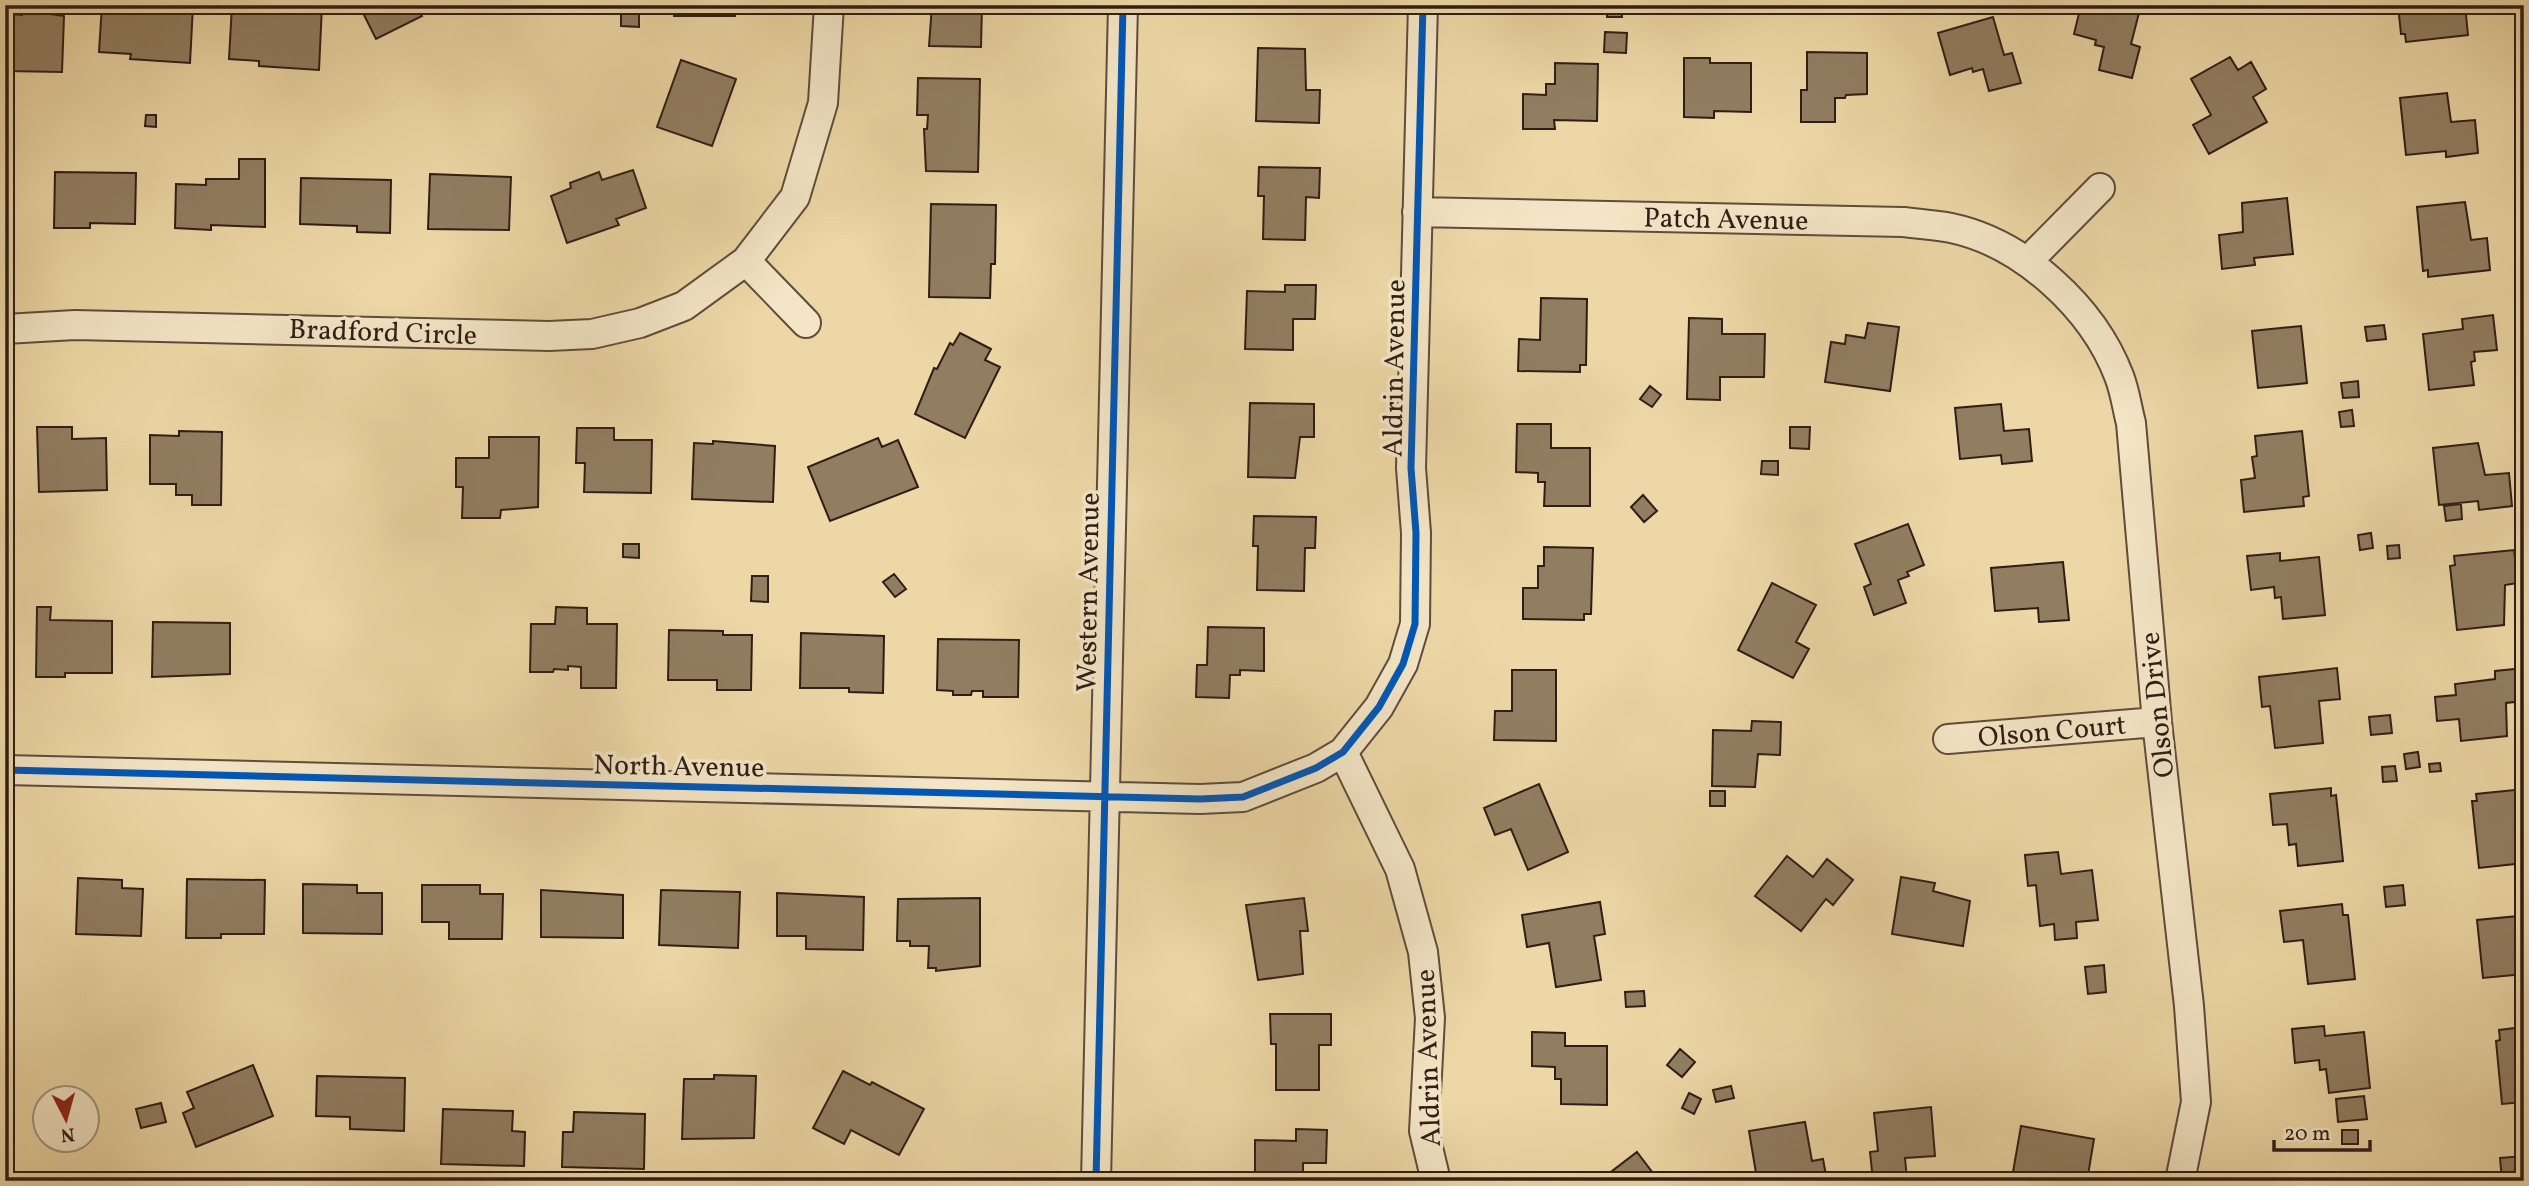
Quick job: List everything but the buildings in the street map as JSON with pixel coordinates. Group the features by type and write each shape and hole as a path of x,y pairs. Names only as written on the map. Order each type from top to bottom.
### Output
{"street":[{"name":"Bradford Circle","path":"5,328 75,325 549,336 592,334 640,323 684,306 744,262 795,197 823,103 829,5"},
{"name":"Western Avenue","path":"1096,1181 1123,5"},
{"name":"Aldrin Avenue","path":"1423,5 1411,468 1416,533 1415,624 1403,664 1379,707 1343,752 1400,869 1423,952 1430,1018 1424,1132 1436,1181"},
{"path":"2027,262 2100,188"},
{"name":"Patch Avenue","path":"1417,212 1903,222 1952,228 1989,242 2027,262"},
{"path":"744,262 806,323"},
{"name":"Olson Drive","path":"2027,262 2067,297 2098,337 2120,376 2131,424 2157,722 2189,1006 2196,1102 2180,1181"},
{"name":"Olson Court","path":"1948,739 2157,722"},
{"name":"North Avenue","path":"5,770 1200,799 1242,797 1316,768 1343,752"}],"cycle path":[{"path":"1096,1181 1123,5"},
{"path":"5,770 1200,799 1243,797 1316,768 1343,752 1379,707 1403,664 1415,624 1416,533 1411,468 1423,5"}]}
